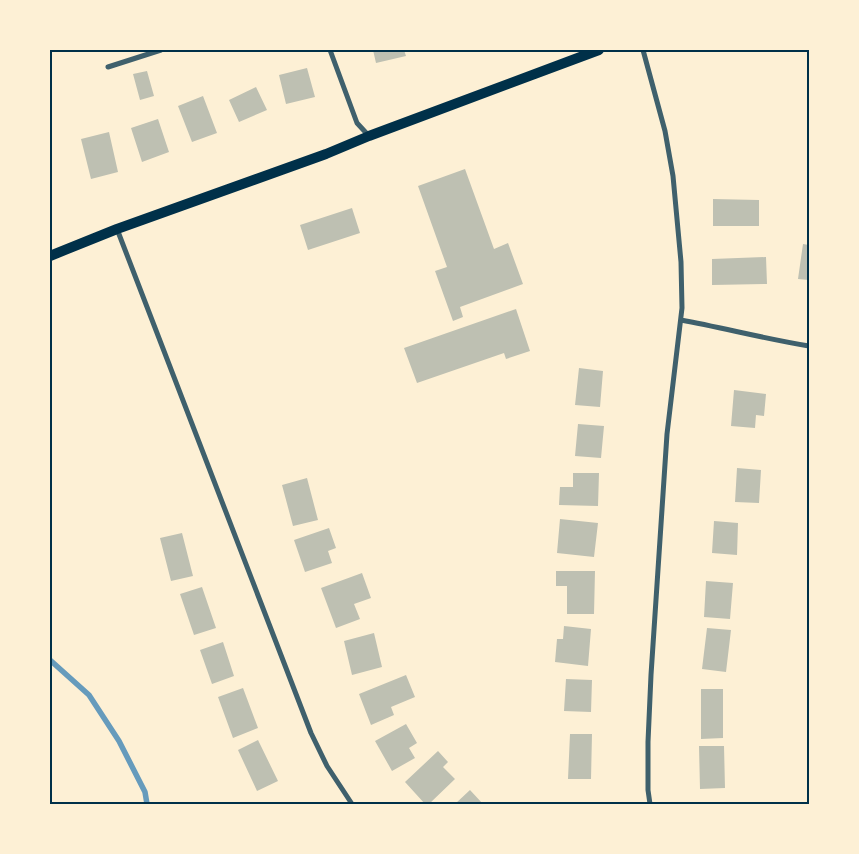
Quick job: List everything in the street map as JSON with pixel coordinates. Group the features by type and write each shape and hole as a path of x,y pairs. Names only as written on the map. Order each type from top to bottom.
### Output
{"main road":[{"path":"50,256 599,50"}],"street":[{"path":"108,67 161,50"},
{"path":"330,50 357,123 369,136"},
{"path":"643,50 665,131 673,176 682,308 667,434 651,675 648,742 648,790 650,804"},
{"path":"117,230 311,732 327,766 352,804"},
{"path":"681,320 809,346"}],"building":[{"path":"373,50 404,50 406,56 376,63"},
{"path":"307,68 315,97 286,104 279,75"},
{"path":"147,71 154,96 140,100 133,74"},
{"path":"256,87 267,110 239,122 229,100"},
{"path":"203,96 217,133 192,142 178,106"},
{"path":"158,119 169,152 142,162 131,128"},
{"path":"109,132 118,172 91,179 81,139"},
{"path":"465,169 494,249 508,243 523,284 460,307 463,317 453,321 435,271 447,267 418,186"},
{"path":"713,199 759,200 759,226 713,226"},
{"path":"352,208 360,233 308,250 300,225"},
{"path":"803,244 809,245 809,280 798,279"},
{"path":"766,257 767,284 712,285 712,259"},
{"path":"516,309 530,351 506,359 504,353 417,383 404,348"},
{"path":"579,368 603,371 600,407 575,405"},
{"path":"734,390 766,394 764,416 756,415 755,428 731,426"},
{"path":"578,424 604,426 601,458 575,456"},
{"path":"737,468 761,470 759,503 735,502"},
{"path":"573,473 599,473 598,506 559,505 560,487 573,487"},
{"path":"307,478 318,520 293,526 282,485"},
{"path":"560,519 598,523 594,557 557,553"},
{"path":"714,521 738,523 737,555 712,553"},
{"path":"329,528 336,548 328,551 332,563 305,572 294,540"},
{"path":"182,533 193,576 171,581 160,538"},
{"path":"556,571 595,571 594,614 567,614 567,586 556,586"},
{"path":"362,573 371,598 354,604 360,619 336,628 321,588"},
{"path":"706,581 733,583 730,619 704,617"},
{"path":"202,587 216,628 194,635 180,594"},
{"path":"564,626 591,629 588,666 555,662 557,639 563,639"},
{"path":"707,628 731,630 726,672 702,669"},
{"path":"374,633 382,667 352,675 344,641"},
{"path":"223,642 234,676 212,684 200,650"},
{"path":"406,675 415,697 391,707 394,715 371,725 359,694"},
{"path":"566,679 592,680 591,712 564,711"},
{"path":"243,688 258,728 233,738 218,697"},
{"path":"701,689 723,689 723,738 701,739"},
{"path":"406,724 417,743 409,748 415,758 392,771 375,741"},
{"path":"570,734 592,734 591,779 568,779"},
{"path":"258,740 278,781 257,791 238,750"},
{"path":"699,746 724,746 725,788 700,789"},
{"path":"438,751 448,762 443,767 455,779 429,804 425,804 405,782"},
{"path":"470,790 483,804 455,804"}],"waterway":[{"path":"50,660 89,695 119,741 145,792 147,804"}]}
